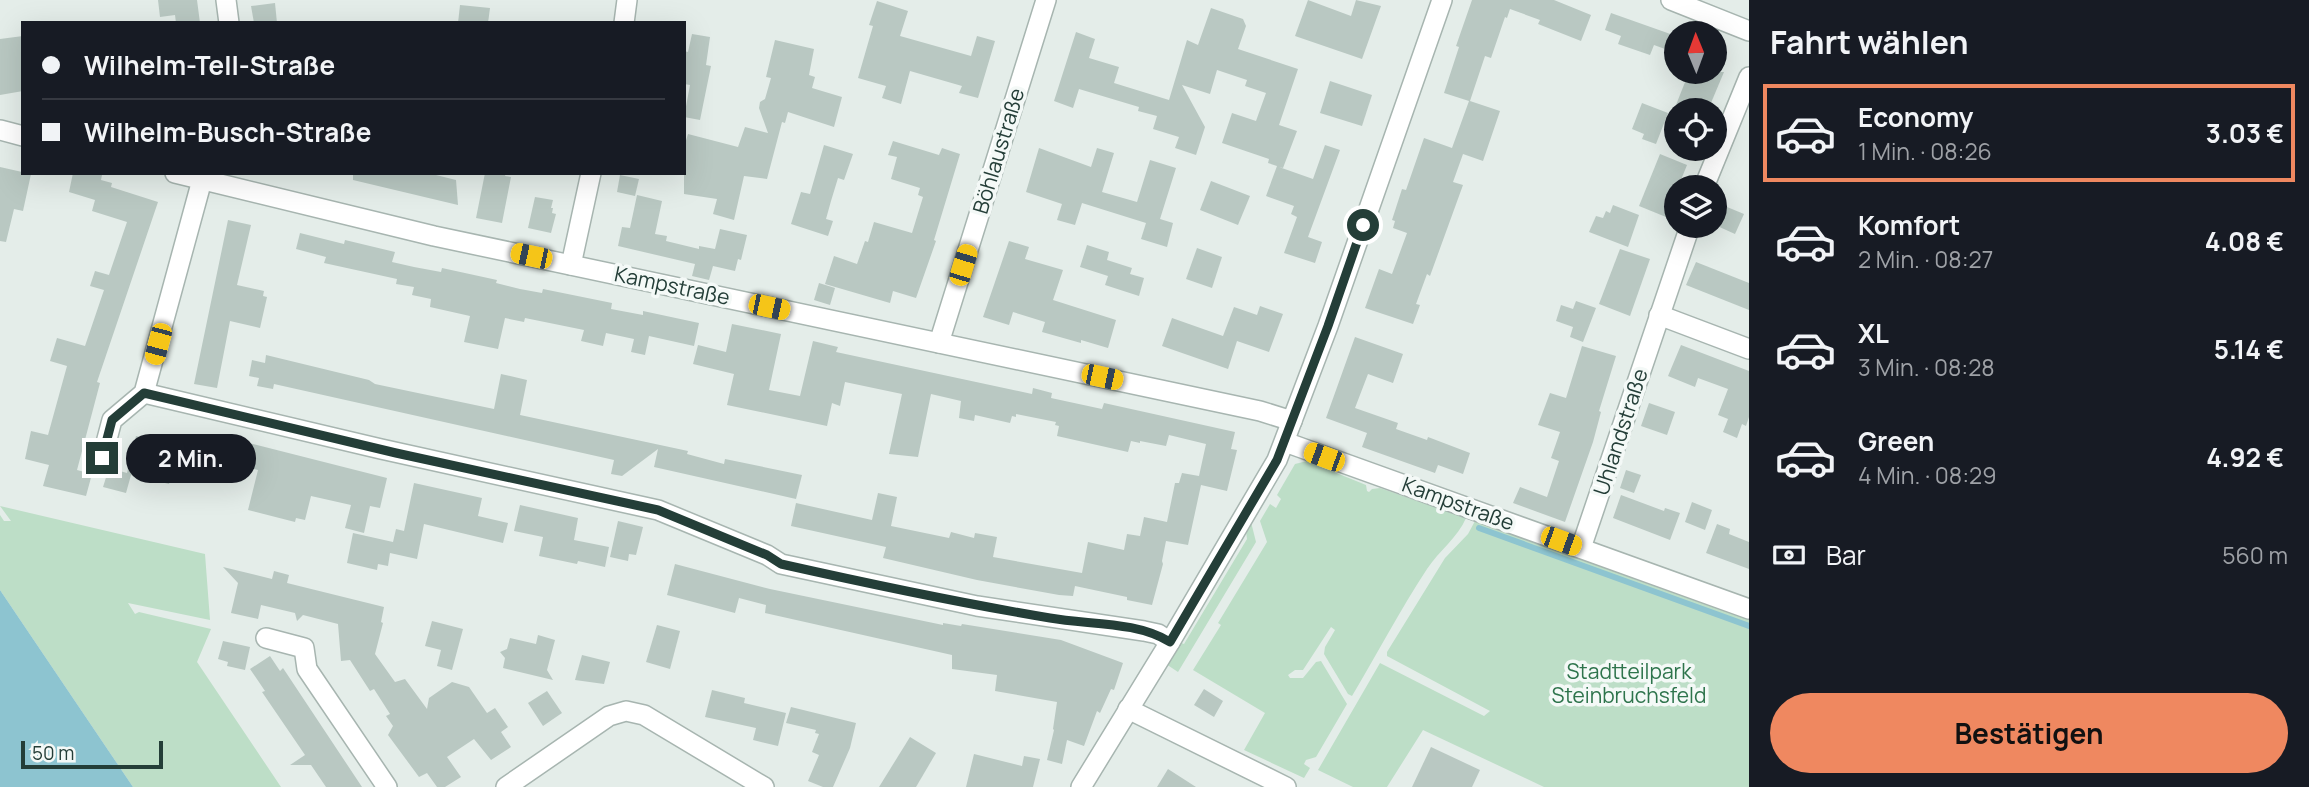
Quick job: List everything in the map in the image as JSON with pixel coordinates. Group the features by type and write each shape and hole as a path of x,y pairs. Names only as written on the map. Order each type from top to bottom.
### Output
{"street":[{"path":"226,0 229,21"},
{"path":"624,21 627,0"},
{"name":"Böhlaustraße","path":"939,343 1046,0"},
{"path":"1080,787 1258,494 1285,442 1442,0"},
{"path":"1671,0 1749,31"},
{"path":"1709,175 1749,77"},
{"path":"0,130 21,135"},
{"name":"Kampstraße","path":"183,175 202,180 230,180 419,232 1260,411 1292,421"},
{"path":"571,265 591,175"},
{"path":"102,458 112,420 144,393 202,180"},
{"name":"Uhlandstraße","path":"1581,548 1686,238"},
{"path":"1659,316 1749,349"},
{"path":"144,393 391,452 658,510 767,555 781,564 977,606 1144,631 1170,642"},
{"name":"Kampstraße","path":"1285,442 1749,609"},
{"path":"266,638 304,648 307,669 387,787"},
{"path":"1128,709 1286,787"},
{"path":"506,787 609,716 626,711 644,715 764,787"}],"green space":[{"path":"1307,461 1366,485 1369,492 1380,488 1466,518 1417,585 1352,696 1348,694 1324,654 1335,630 1331,627 1303,670 1295,670 1288,675 1290,678 1303,678 1316,662 1321,661 1347,704 1316,757 1306,760 1304,764 1310,768 1304,778 1244,750 1265,713 1193,670 1267,542 1260,521 1270,504 1276,508 1281,499 1277,495 1295,464"},
{"path":"0,506 205,554 210,620 128,603 135,614 139,612 211,629 197,662 281,787 133,787 0,590 0,515 4,521 11,521"},
{"name":"Stadtteilpark Steinbruchsfeld","path":"1475,521 1749,619 1749,787 1544,787 1423,730 1387,787 1353,787 1318,770 1380,663 1484,716 1490,711 1387,656 1445,558 1468,534"},
{"path":"1251,522 1256,542 1178,672 1166,664 1179,642 1184,644 1247,539 1246,531"}],"water":[{"path":"0,590 133,787 0,787"}],"building":[{"path":"158,0 197,0 200,21 176,21 175,15 160,17"},
{"path":"1308,0 1351,16 1356,0 1381,6 1362,59 1295,36"},
{"path":"1472,0 1554,0 1591,15 1581,41 1538,24 1540,20 1510,9 1507,18 1505,17 1491,58 1485,56 1470,101 1500,111 1483,161 1463,154 1453,182 1463,185 1430,276 1427,274 1416,304 1420,305 1413,324 1365,308 1379,269 1392,274 1407,233 1393,228 1395,221 1392,220 1402,189 1406,190 1424,138 1452,148 1469,101 1444,93"},
{"path":"877,1 908,11 900,36 971,56 977,36 995,41 978,98 959,93 962,86 910,71 901,104 882,98 886,86 858,78 873,26 869,25"},
{"path":"275,3 277,21 254,21 251,6"},
{"path":"460,5 490,8 488,21 458,21"},
{"path":"1211,8 1243,19 1246,26 1238,49 1298,69 1279,125 1297,131 1283,168 1279,167 1313,179 1325,145 1340,150 1308,237 1322,242 1315,263 1284,253 1297,217 1291,214 1294,206 1266,196 1277,166 1268,163 1269,159 1222,143 1232,113 1256,121 1266,93 1245,86 1247,80 1217,70 1210,94 1182,85 1205,127 1196,155 1175,148 1179,137 1153,129 1157,116 1138,111 1139,107 1079,89 1073,108 1054,101 1076,32 1095,39 1089,58 1119,67 1114,83 1169,100 1187,40 1198,45"},
{"path":"1611,13 1664,32 1664,49 1654,45 1650,55 1618,44 1621,36 1605,30"},
{"path":"692,34 710,37 706,65 711,66 700,120 686,117 690,85 686,84"},
{"path":"21,36 21,91 0,95 0,39"},
{"path":"775,40 814,49 809,75 815,77 812,88 842,97 834,127 788,112 785,123 782,122 767,179 744,176 734,220 713,214 717,199 684,194 688,134 738,147 745,127 768,133 759,108 760,102 765,99 771,78 766,77"},
{"path":"1330,81 1372,95 1362,126 1320,113"},
{"path":"1684,84 1719,84 1713,98 1679,98"},
{"path":"1642,103 1664,111 1664,123 1656,144 1642,139 1644,134 1632,129"},
{"path":"893,141 939,155 942,148 960,154 934,240 936,241 916,298 893,291 890,303 825,284 834,256 857,264 874,222 912,233 923,197 918,195 920,188 891,179 897,157 888,155"},
{"path":"824,145 853,154 844,180 838,178 826,219 833,221 828,236 791,224 801,192 810,194"},
{"path":"1039,148 1091,167 1097,148 1114,153 1102,192 1137,202 1150,160 1176,168 1160,219 1173,223 1167,247 1141,239 1146,223 1082,203 1075,225 1057,220 1062,204 1026,192"},
{"path":"1660,154 1664,156 1664,161 1677,161 1687,165 1683,175 1664,175 1664,216 1639,206"},
{"path":"0,167 21,172 21,175 31,175 23,211 14,209 6,242 0,241"},
{"path":"73,175 102,175 101,180 112,183 111,187 158,202 97,382 100,383 77,470 92,474 86,496 43,486 49,465 25,459 31,431 48,435 67,366 50,361 57,338 85,346 104,290 90,286 95,271 109,275 127,222 92,211 95,200 69,192"},
{"path":"353,175 436,175 456,180 458,205 353,180"},
{"path":"485,175 511,177 502,223 476,218"},
{"path":"620,175 639,179 635,196 617,192"},
{"path":"1211,181 1250,196 1238,225 1200,210"},
{"path":"637,195 662,201 655,234 667,236 666,241 699,249 699,246 715,249 720,229 747,235 741,260 738,259 735,271 713,266 709,280 692,276 695,264 618,246 622,227 630,228"},
{"path":"535,197 553,200 552,213 556,214 551,233 528,228"},
{"path":"1613,205 1639,215 1628,247 1589,232 1596,216 1603,218 1606,211 1610,213"},
{"path":"1727,207 1744,214 1735,234 1727,230"},
{"path":"228,220 251,225 237,285 264,291 263,296 267,297 260,328 230,321 217,388 194,384"},
{"path":"300,233 344,244 345,240 395,252 392,262 414,267 441,272 442,268 497,280 496,283 520,289 542,293 543,289 612,303 611,309 643,315 643,311 699,323 694,346 649,336 645,355 631,352 634,339 606,333 603,346 581,341 584,330 525,318 524,322 505,318 498,349 464,342 470,316 430,307 431,299 412,295 414,287 396,284 397,279 324,263 326,257 296,249"},
{"path":"1009,241 1029,247 1025,259 1063,270 1053,300 1116,320 1108,348 1042,332 1045,322 1013,312 1009,325 983,317"},
{"path":"1087,245 1109,252 1107,260 1132,268 1130,274 1144,278 1139,296 1105,285 1108,276 1080,267"},
{"path":"1197,248 1222,257 1212,288 1186,279"},
{"path":"1620,249 1650,259 1630,316 1599,304"},
{"path":"1696,262 1749,283 1749,310 1686,285"},
{"path":"819,283 835,288 830,305 814,300"},
{"path":"1576,301 1596,308 1583,342 1570,337 1573,327 1556,321 1561,305 1573,309"},
{"path":"1260,306 1283,314 1269,352 1237,341 1228,369 1162,346 1172,318 1223,336 1234,307 1257,315"},
{"path":"732,324 781,334 769,390 800,396 813,341 838,347 836,352 1032,394 1033,388 1052,393 1051,398 1102,409 1104,403 1235,432 1231,449 1237,450 1227,491 1201,485 1188,545 1166,541 1152,605 1075,586 1073,596 1059,595 977,580 883,558 886,547 791,526 796,503 872,520 878,493 897,497 891,526 949,538 951,532 974,538 975,533 997,537 993,557 1082,573 1088,542 1124,550 1127,534 1140,536 1144,517 1167,522 1175,483 1179,483 1182,473 1199,476 1206,444 1169,435 1166,446 1131,441 1128,452 1057,436 1059,426 1055,425 1056,422 1016,414 1016,417 1012,416 1010,423 975,415 974,421 959,418 961,401 931,394 918,457 889,454 902,394 845,382 840,406 832,403 827,426 727,405 734,374 693,364 698,345 726,352"},
{"path":"1355,337 1403,354 1393,383 1368,374 1355,408 1398,423 1396,429 1427,440 1428,437 1470,453 1463,474 1438,465 1435,473 1362,447 1367,433 1326,418"},
{"path":"1681,345 1749,371 1749,417 1746,426 1742,424 1737,438 1723,432 1728,419 1718,415 1728,389 1698,378 1695,387 1668,376"},
{"path":"1582,346 1616,356 1599,411 1601,412 1593,442 1565,522 1513,503 1520,487 1547,497 1559,461 1551,458 1560,432 1538,425 1550,393 1566,398"},
{"path":"266,355 369,380 375,384 494,409 501,374 527,380 520,415 688,451 687,454 724,464 725,459 802,475 796,499 654,467 658,449 622,476 611,474 614,460 274,384 273,389 257,386 259,378 249,376 252,360 265,363"},
{"path":"1649,403 1675,412 1667,435 1641,426"},
{"path":"154,435 179,442 178,446 223,457 218,480 173,470 169,484 131,475 126,493 103,487 109,468 127,473 136,436 153,440"},
{"path":"237,440 387,478 380,508 370,506 364,533 345,528 351,505 311,496 305,520 296,518 295,522 248,510 258,470 231,463"},
{"path":"1626,470 1641,475 1634,493 1620,488"},
{"path":"414,483 482,498 478,516 508,523 503,543 424,524 417,559 390,553 388,566 378,564 377,570 347,563 353,533 393,542 396,529 404,531"},
{"path":"1621,495 1664,511 1665,508 1680,513 1670,540 1613,518"},
{"path":"1692,502 1712,510 1705,530 1685,522"},
{"path":"520,505 578,518 574,540 609,547 605,567 539,556 543,537 514,531"},
{"path":"618,521 643,527 636,555 629,554 628,561 610,557"},
{"path":"1717,524 1730,529 1729,534 1749,542 1749,569 1706,553"},
{"path":"675,564 770,589 943,625 962,624 1061,640 1123,663 1114,690 1111,689 1100,713 1097,711 1084,746 1067,740 1062,764 1047,760 1057,702 995,691 997,675 952,669 952,655 765,613 766,605 739,598 735,613 667,595"},
{"path":"223,567 272,579 274,571 289,575 287,583 384,607 375,654 395,682 405,679 427,709 429,698 452,682 469,687 487,713 495,708 508,727 501,732 511,747 491,760 474,739 447,757 461,777 445,787 437,787 427,773 419,777 388,735 393,726 386,716 390,714 374,689 370,691 350,660 341,661 338,624 303,615 297,621 295,613 261,605 258,619 231,613 238,583"},
{"path":"432,621 463,629 452,670 437,666 441,650 425,646"},
{"path":"657,625 680,631 670,669 646,662"},
{"path":"538,635 555,640 547,670 553,680 503,668 505,658 500,652 507,649 510,638 536,644"},
{"path":"223,641 250,647 245,670 227,666 228,662 218,659"},
{"path":"582,655 610,662 604,684 575,680"},
{"path":"270,656 280,671 283,668 362,787 326,787 311,765 290,765 305,755 262,692 265,691 250,669"},
{"path":"1204,689 1223,701 1214,717 1194,705"},
{"path":"712,690 745,698 744,703 786,713 778,746 753,740 756,728 705,717"},
{"path":"547,691 562,713 543,726 528,703"},
{"path":"791,707 856,723 850,748 833,787 823,787 808,781 819,755 812,752 819,734 815,733 816,730 786,723"},
{"path":"910,737 936,753 916,787 879,787"},
{"path":"1431,747 1480,770 1472,787 1412,787"},
{"path":"974,754 1022,766 1024,756 1040,759 1033,787 966,787"},
{"path":"1168,769 1196,787 1157,787"}],"waterway":[{"path":"1479,528 1749,626"}],"route":[{"path":"102,458 112,420 144,393 396,453 658,510 767,555 781,564 977,606 1144,631 1170,642 1277,460 1363,225"}]}
